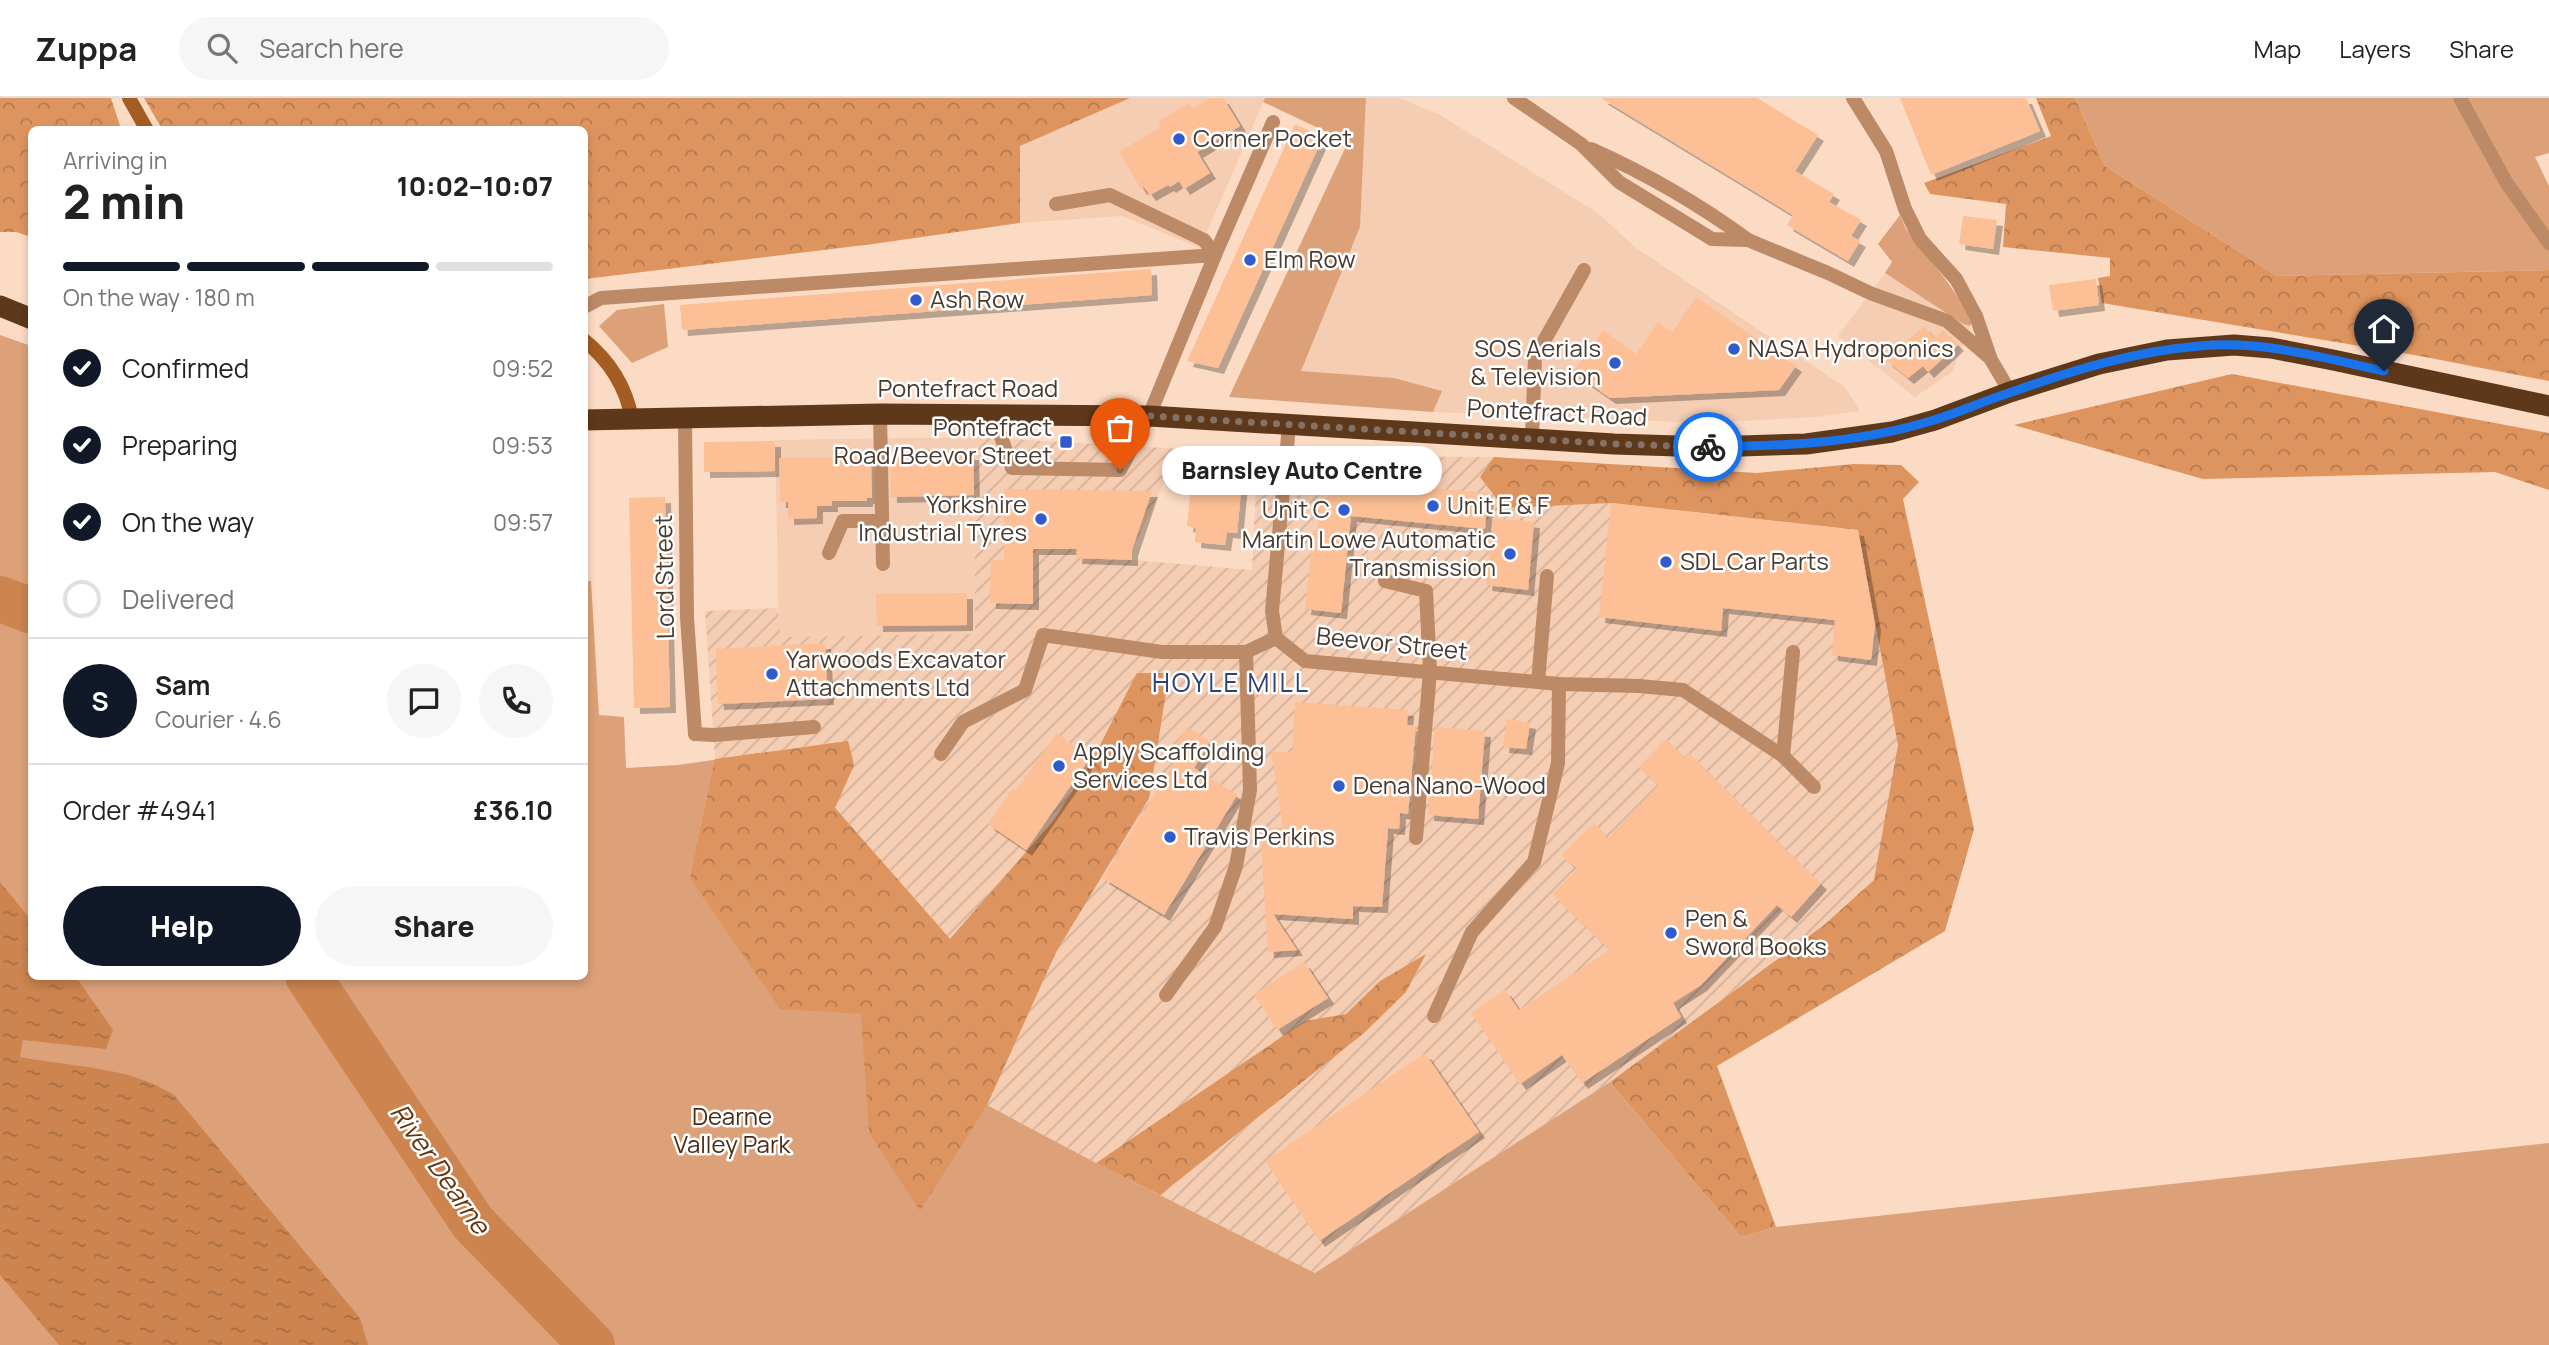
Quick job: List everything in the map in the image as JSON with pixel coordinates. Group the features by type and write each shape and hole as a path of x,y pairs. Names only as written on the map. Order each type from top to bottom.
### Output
{"highway":[{"path":"0,306 28,317"},
{"name":"Pontefract Road","path":"588,420 880,414 1149,416 1709,447 1806,444 1892,432 2099,364 2167,350 2234,345 2271,348 2333,360 2549,406"}],"street":[{"path":"129,98 145,126"},
{"path":"1514,98 1581,144 1640,171 1726,223 1748,240 1870,293 1947,321 1990,358"},
{"path":"1853,98 1886,151 1905,209 1920,239 1956,279 1976,316 1990,358 2010,392"},
{"path":"2460,98 2506,182 2549,243"},
{"path":"993,414 1012,468 1120,470 1149,416 1273,122"},
{"path":"1581,144 1619,182 1712,239 1748,240"},
{"path":"1056,204 1110,195 1204,240 1215,255"},
{"path":"588,305 601,298 1215,255"},
{"path":"1532,438 1535,357 1584,270"},
{"path":"588,343 597,350 615,374 627,395 632,419"},
{"path":"880,414 883,564"},
{"name":"Lord Street","path":"685,418 687,617 695,734 714,735 814,727"},
{"path":"941,754 963,722 1025,690 1043,635 1157,651 1246,652 1276,638 1272,611 1289,425"},
{"path":"829,553 843,522 882,521"},
{"path":"1538,682 1546,576"},
{"path":"1385,581 1426,591 1430,671 1416,838"},
{"name":"Beevor Street","path":"1276,638 1305,661 1559,684 1639,685 1683,690 1783,756 1814,787"},
{"path":"1166,995 1215,927 1236,866 1250,790 1246,652"},
{"path":"1783,756 1793,652"},
{"path":"1434,1016 1472,932 1534,862 1558,763 1559,684"}],"shaded area":[{"path":"1130,98 1265,98 1200,248 1122,216 1020,223 1020,146"},
{"path":"1366,98 1399,98 1440,115 1598,213 1635,247 1845,387 1860,411 1817,417 1703,423 1433,412 1441,391 1300,371 1360,227"},
{"path":"1885,273 1970,326 1952,372 1915,397 1838,336"},
{"path":"974,437 975,634 779,637 775,440"},
{"path":"974,437 1180,449 1132,550 1132,560 1252,570 1257,469 1251,455 1494,457 1859,493 1917,751 1905,895 1824,925 1610,1082 1315,1273 987,1105 1056,952 1093,759 1054,820 950,939 835,808 854,765 848,741 715,759 705,611 778,608 780,637 975,634"}],"green space":[{"path":"0,98 111,98 120,126 28,126 28,236 16,232 0,232"},
{"path":"144,98 1130,98 1020,146 1020,223 588,279 588,126 160,126"},
{"path":"1265,98 1366,98 1360,227 1301,371 1394,378 1442,391 1433,412 1229,397 1348,142 1263,102"},
{"path":"2036,98 2075,98 2105,166 2277,276 2549,270 2549,381 2420,356 2102,303 2098,278 2110,276 2110,258 2003,247 2006,204 1930,194 1924,183 2051,136"},
{"path":"2075,98 2549,98 2549,153 2535,157 2549,186 2549,270 2277,276 2105,166"},
{"path":"1900,215 1906,229 1973,319 1970,326 1885,273 1892,262 1878,244"},
{"path":"664,304 668,347 632,363 599,326 617,310"},
{"name":"Dearne Valley Park","path":"0,335 28,345 28,980 588,980 588,580 591,581 599,715 624,717 626,768 678,765 848,741 854,765 835,808 950,939 1054,820 1093,759 1137,673 1169,673 1149,798 1056,952 987,1105 1315,1273 1610,1082 1741,1237 1776,1227 2549,1143 2549,1345 0,1345"},
{"path":"2232,374 2549,433 2549,490 2495,472 2203,479 2014,425"},
{"path":"1494,457 1757,473 1854,464 1901,465 1919,482 1903,499 1974,829 1945,931 1717,1066 1776,1227 1741,1237 1610,1082 1824,925 1874,880 1898,745 1858,530 1611,503 1504,508 1480,477"},
{"path":"1137,673 1169,673 1149,798 1056,952 987,1105 920,1211 869,1133 861,1014 780,1009 690,878 715,759 848,741 854,765 835,808 950,939 1054,820 1093,759"},
{"path":"1426,954 1406,992 1364,1033 1160,1195 1096,1163 1305,1021 1346,1014 1380,981"}],"water":[{"path":"0,882 28,916 28,980 78,980 113,1030 106,1049 23,1040 20,1057 119,1073 157,1085 174,1095 360,1318 368,1345 59,1345 0,1275"}],"building":[{"name":"Corner Pocket","path":"1210,98 1223,98 1240,126 1197,152 1210,173 1184,189 1179,181 1150,195 1144,187 1141,189 1119,152 1161,127 1158,122 1189,103 1192,109"},
{"path":"1601,98 1757,98 1818,135 1795,171 1834,194 1829,202 1861,220 1851,236 1860,241 1848,261 1787,225 1793,215"},
{"path":"1900,98 2026,98 2040,131 1931,175"},
{"name":"Elm Row","path":"1295,124 1323,137 1218,368 1187,361"},
{"path":"1963,216 1997,220 1993,249 1959,244"},
{"name":"Ash Row","path":"1151,269 1152,295 682,330 680,305"},
{"path":"2096,279 2099,305 2053,311 2049,285"},
{"path":"1696,297 1796,366 1779,390 1610,398 1573,372 1603,330 1636,354 1658,322 1672,332"},
{"path":"1924,326 1935,339 1943,330 1958,345 1928,372 1923,366 1908,378 1886,360"},
{"path":"775,441 775,471 704,472 704,442"},
{"path":"920,449 944,449 944,455 973,454 974,495 891,497 890,457 920,457"},
{"path":"779,458 871,458 872,498 867,498 867,501 832,501 832,506 817,506 817,518 788,519 788,502 780,502"},
{"path":"1193,466 1243,471 1237,533 1227,532 1225,545 1195,542 1196,528 1187,526"},
{"path":"1370,483 1488,493 1485,529 1351,516 1341,613 1305,609 1313,530 1317,531 1321,502 1341,486 1370,489"},
{"path":"1004,489 1152,491 1132,550 1132,560 1076,558 1077,549 1033,549 1033,604 990,603 991,560 1004,560"},
{"path":"665,497 670,707 634,708 629,498"},
{"path":"1611,503 1858,530 1875,625 1871,660 1832,655 1835,620 1723,608 1721,631 1599,617"},
{"name":"Martin Lowe Automatic Transmission","path":"1493,518 1534,522 1528,590 1486,585"},
{"path":"967,593 967,625 877,626 876,594"},
{"name":"Yarwoods Excavator Attachments Ltd","path":"825,643 828,699 718,704 716,649"},
{"path":"1295,702 1408,710 1407,725 1416,726 1408,814 1400,813 1399,829 1388,828 1382,907 1353,906 1353,919 1273,914 1297,950 1268,952 1260,829 1283,827 1271,751 1292,753"},
{"path":"1507,719 1530,723 1526,749 1503,747"},
{"name":"Travis Perkins","path":"1187,727 1210,742 1194,768 1237,795 1164,915 1103,878 1177,758 1170,754"},
{"path":"1435,727 1485,731 1478,819 1428,815"},
{"path":"1057,733 1090,758 1026,850 988,824"},
{"name":"Pen & Sword Books","path":"1666,739 1685,758 1689,753 1821,884 1791,917 1777,905 1701,985 1673,1003 1681,1017 1582,1083 1562,1055 1520,1084 1471,1013 1505,990 1519,1010 1609,950 1552,894 1577,869 1561,855 1594,823 1608,838 1658,786 1639,767"},
{"path":"1304,962 1328,998 1277,1030 1254,994"},
{"path":"1425,1053 1479,1132 1319,1241 1265,1161"}],"waterway":[{"name":"River Dearne","path":"0,599 28,610"},
{"name":"River Dearne","path":"311,980 473,1223 592,1345"}],"way so far":[{"path":"1120,470 1149,416 1614,444 1708,447"}],"place":[{"name":"Corner Pocket","path":"1179,139"},
{"name":"Elm Row","path":"1250,260"},
{"name":"Ash Row","path":"916,300"},
{"name":"NASA Hydroponics","path":"1734,349"},
{"name":"SOS Aerials & Television","path":"1615,363"},
{"name":"Pontefract Road/Beevor Street","path":"1066,442"},
{"name":"Barnsley Auto Centre","path":"1120,470"},
{"name":"Unit E & F","path":"1433,506"},
{"name":"Unit C","path":"1344,510"},
{"name":"Yorkshire Industrial Tyres","path":"1041,519"},
{"name":"Martin Lowe Automatic Transmission","path":"1510,554"},
{"name":"SDL Car Parts","path":"1666,562"},
{"name":"Yarwoods Excavator Attachments Ltd","path":"772,674"},
{"name":"Apply Scaffolding Services Ltd","path":"1059,766"},
{"name":"Dena Nano-Wood","path":"1339,786"},
{"name":"Travis Perkins","path":"1170,837"},
{"name":"Pen & Sword Books","path":"1671,933"}],"district":[{"name":"HOYLE MILL","path":"1231,683"}],"route":[{"path":"1708,447 1806,444 1892,432 2099,364 2201,345 2271,348 2384,371"}]}
